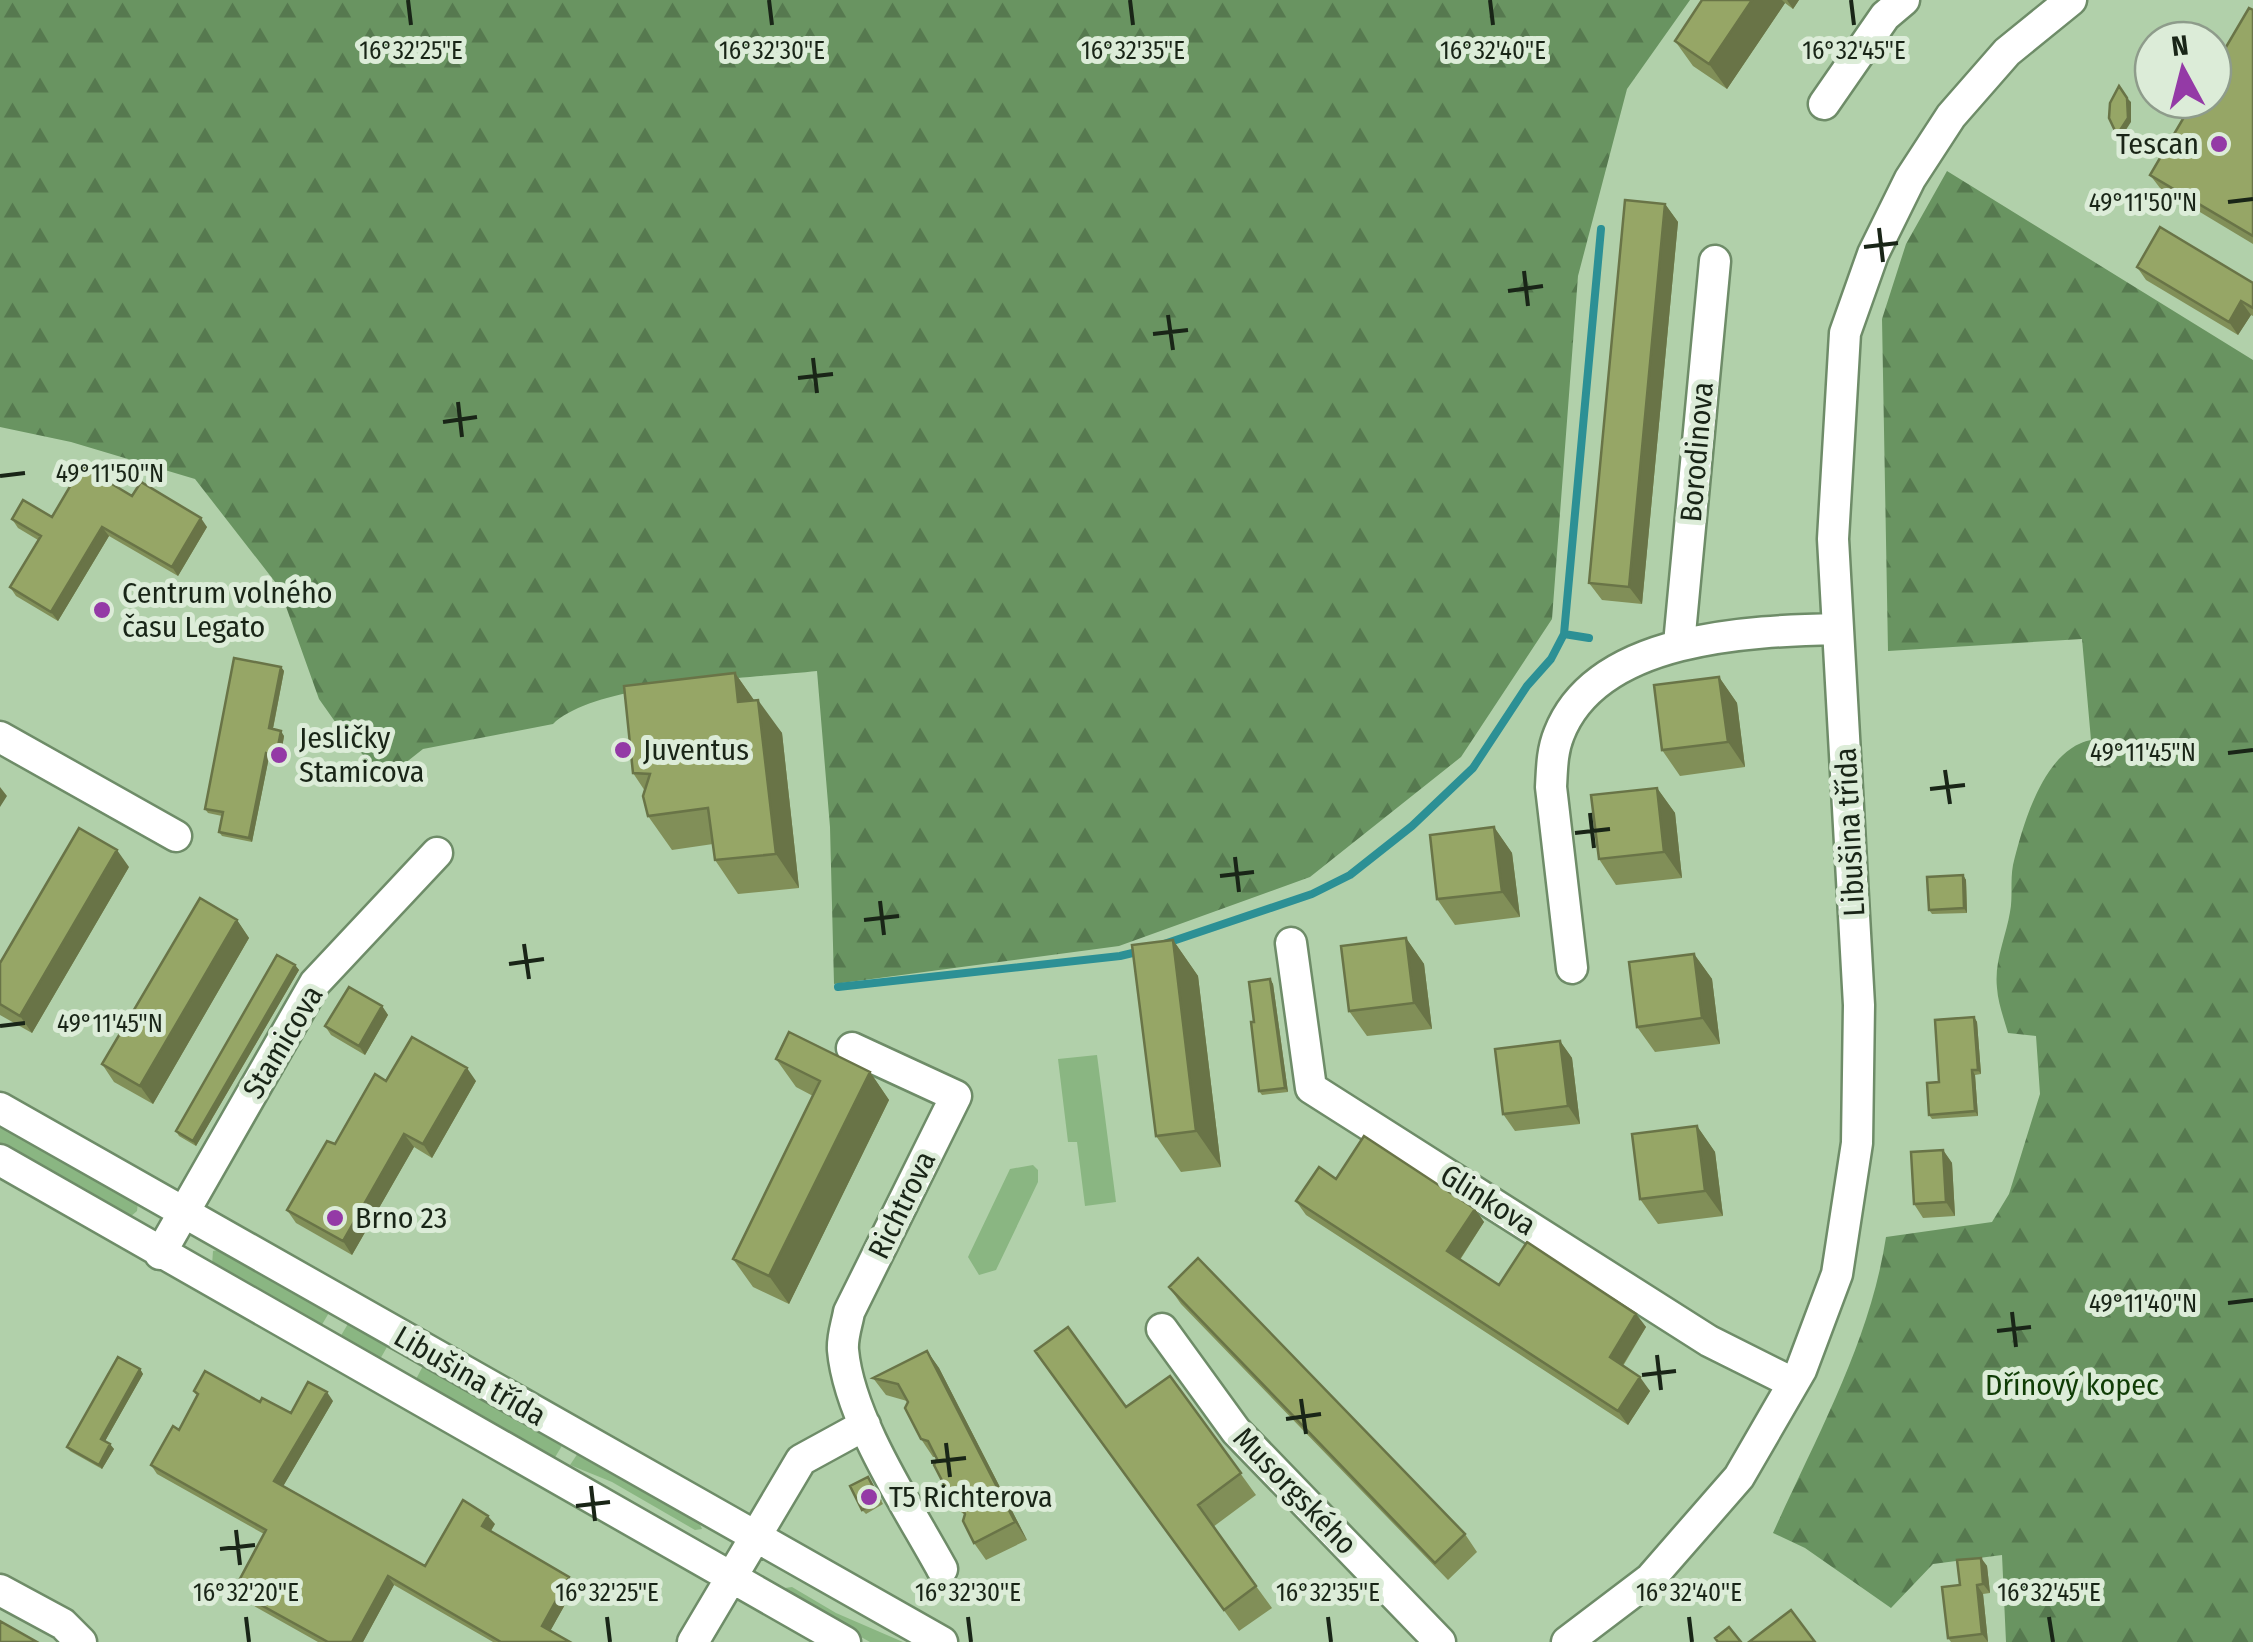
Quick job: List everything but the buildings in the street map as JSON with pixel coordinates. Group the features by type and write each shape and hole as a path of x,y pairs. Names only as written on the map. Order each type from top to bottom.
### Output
{"street":[{"path":"1824,104 1885,16 1904,0"},
{"name":"Libušina třída","path":"1567,1642 1657,1572 1739,1476 1793,1384 1838,1274 1857,1143 1859,1005 1833,521 1845,334 1874,254 1910,179 1951,116 2007,52 2072,0"},
{"name":"Borodinova","path":"1679,644 1715,261"},
{"path":"1572,968 1551,787 1552,758 1560,732 1579,701 1607,677 1640,658 1679,644 1788,630 1838,630"},
{"path":"0,737 176,836"},
{"name":"Stamicova","path":"160,1254 316,983 436,853"},
{"name":"Glinkova","path":"1291,943 1311,1088 1709,1341 1793,1384"},
{"name":"Richtrova","path":"852,1048 956,1096 849,1312 842,1345 848,1384 865,1425 942,1569"},
{"name":"Libušina třída","path":"0,1108 942,1642"},
{"name":"Libušina třída","path":"0,1160 845,1642"},
{"name":"Musorgského","path":"1162,1329 1236,1431 1440,1642"},
{"path":"693,1642 801,1460 865,1425"},
{"path":"0,1590 63,1624 81,1642"}],"green space":[{"path":"0,0 1690,0 1627,89 1578,276 1552,619 1461,757 1310,877 1119,946 834,984 830,827 817,671 678,684 603,699 574,710 553,724 423,749 385,779 343,733 319,699 279,587 195,479 71,442 0,427"},
{"name":"Dřínový kopec","path":"1947,171 2253,360 2253,1642 2006,1642 2002,1555 1933,1564 1891,1608 1805,1548 1773,1533 1855,1351 1886,1237 1992,1222 2009,1194 2040,1094 2036,1036 2008,1033 1998,994 1997,968 2010,912 2013,865 2030,810 2048,773 2075,746 2091,740 2082,639 1888,651 1882,319 1906,244"},
{"path":"1097,1055 1116,1202 1085,1206 1077,1142 1068,1142 1058,1059"},
{"path":"0,1120 138,1202 137,1211 130,1217 123,1216 0,1145"},
{"path":"1033,1165 1038,1170 1038,1182 996,1270 979,1275 968,1257 1010,1169"},
{"path":"223,1249 330,1311 320,1328 212,1265 213,1251"},
{"path":"349,1322 387,1347 379,1361 339,1339"},
{"path":"424,1364 563,1444 554,1459 414,1383"},
{"path":"578,1453 699,1522 702,1529 695,1530 612,1482 570,1465"},
{"path":"792,1587 836,1613 903,1642 870,1642 786,1595 785,1588"}],"waterway":[{"path":"1564,634 1601,229"},
{"path":"1164,944 1312,894 1350,875 1412,826 1473,768 1527,686 1551,659 1564,634 1589,638"},
{"path":"838,987 1141,951"}],"place":[{"name":"Tescan","path":"2219,144"},
{"name":"Centrum volného času Legato","path":"102,610"},
{"name":"Juventus","path":"623,750"},
{"name":"Jesličky Stamicova","path":"279,755"},
{"name":"Brno 23","path":"335,1218"},
{"name":"T5 Richterova","path":"869,1497"}]}
